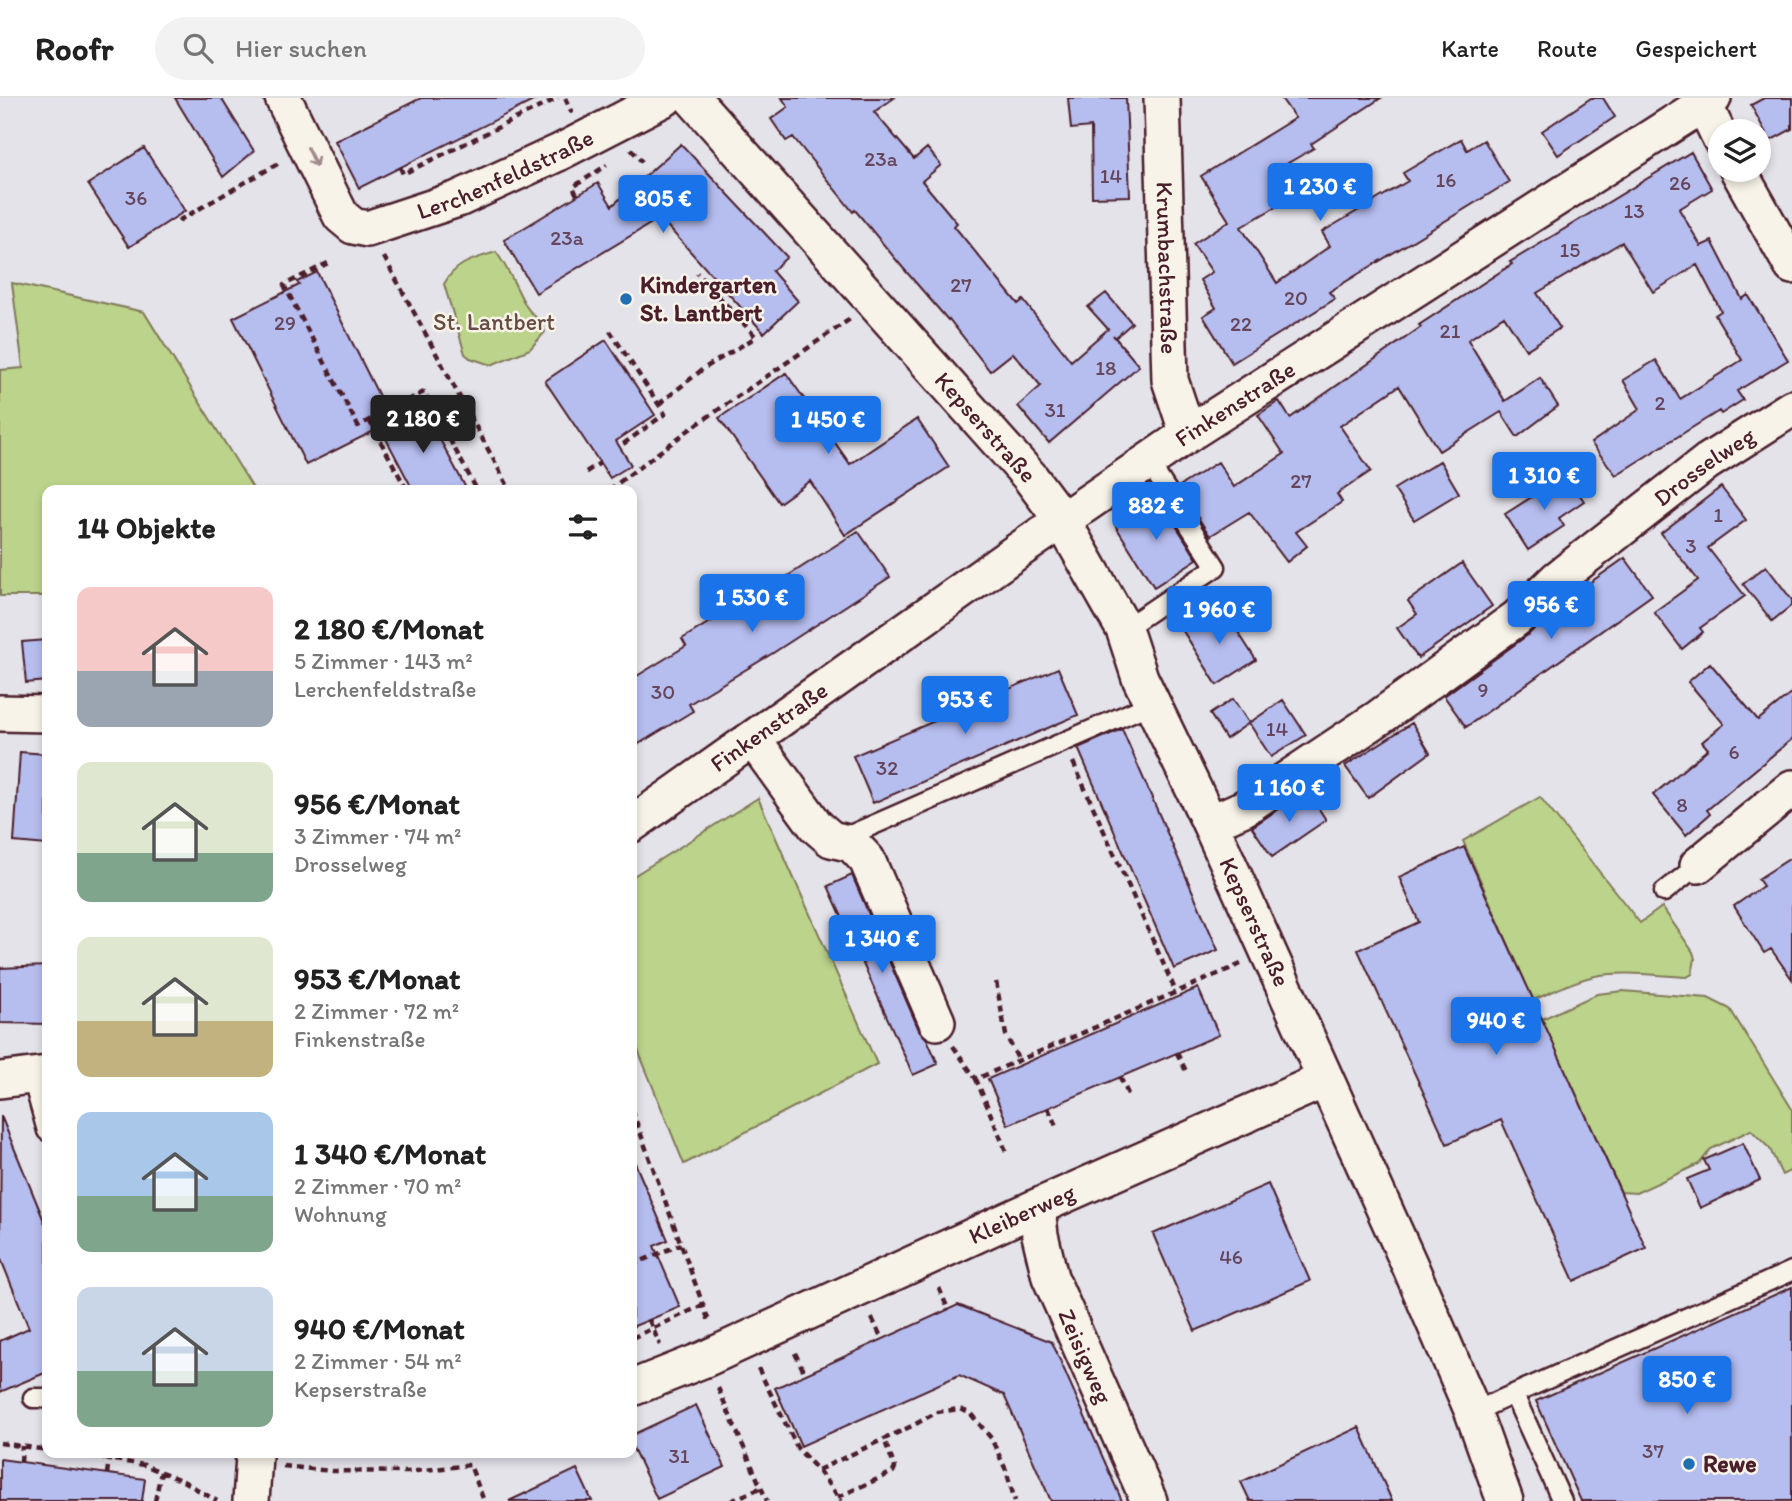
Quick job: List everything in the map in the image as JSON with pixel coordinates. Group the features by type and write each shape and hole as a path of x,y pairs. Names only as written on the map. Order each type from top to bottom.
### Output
{"street":[{"path":"283,98 354,223"},
{"name":"Lerchenfeldstraße","path":"354,223 458,199 558,153 665,98"},
{"name":"Kepserstraße","path":"692,98 1030,477 1062,520 1124,629 1140,678 1210,823 1410,1266 1473,1412 1505,1501"},
{"name":"Krumbachstraße","path":"1162,98 1170,380 1188,433"},
{"path":"1706,100 1713,119"},
{"name":"Finkenstraße","path":"637,820 1188,433 1706,100"},
{"path":"1745,182 1792,266"},
{"name":"Drosselweg","path":"1210,823 1244,808 1380,717 1517,618 1557,579 1707,462 1792,408"},
{"path":"0,713 42,714"},
{"path":"752,739 816,826 831,839 852,844 867,860 937,1022"},
{"path":"1698,865 1792,788"},
{"name":"Kleiberweg","path":"637,1386 713,1355 1324,1080"},
{"name":"Zeisigweg","path":"1037,1207 1040,1235 1050,1277 1149,1501"},
{"path":"251,1501 253,1459"}],"lane":[{"path":"1124,629 1216,567 1148,461"},
{"path":"838,841 1153,703"},
{"path":"1664,892 1698,865"},
{"path":"26,1077 42,1117"},
{"path":"1473,1412 1792,1271"},
{"path":"1514,1395 1562,1501"}],"path":[{"path":"400,167 403,174 558,98"},
{"path":"517,109 520,117"},
{"path":"444,145 448,153"},
{"path":"178,221 284,161"},
{"path":"354,223 507,485"},
{"path":"328,263 284,285 358,426 424,392 474,485"},
{"path":"659,404 703,369 755,337 697,273"},
{"path":"616,485 686,432 859,313"},
{"path":"610,331 665,414 619,446"},
{"path":"369,420 404,485"},
{"path":"436,432 444,428"},
{"path":"586,472 600,463"},
{"path":"1064,742 1176,992"},
{"path":"976,1079 1252,960"},
{"path":"996,982 1006,1035 1018,1061"},
{"path":"937,1022 976,1079 1006,1151"},
{"path":"1177,1053 1186,1071"},
{"path":"1120,1077 1129,1096"},
{"path":"1048,1108 1057,1128"},
{"path":"637,1124 704,1305 713,1355 767,1501"},
{"path":"637,1263 681,1244"},
{"path":"939,1289 948,1309"},
{"path":"637,1336 704,1305"},
{"path":"872,1318 882,1339"},
{"path":"649,1320 660,1345"},
{"path":"794,1351 805,1374"},
{"path":"758,1367 798,1449 840,1499 894,1472 895,1468 884,1440"},
{"path":"818,1471 937,1412 959,1409 970,1413 991,1438 1006,1470 1015,1501"},
{"path":"0,1443 42,1449"},
{"path":"21,1462 22,1447"},
{"path":"103,1458 144,1465 183,1481 217,1501"},
{"path":"107,1474 109,1459"},
{"path":"253,1459 332,1471 407,1472 470,1465 485,1501"},
{"path":"155,1501 161,1472"},
{"path":"731,1501 762,1487"}],"green space":[{"name":"St. Lantbert","path":"496,252 526,306 545,332 530,349 491,365 465,354 444,284 460,266"},
{"path":"12,283 144,312 251,485 42,485 42,596 0,596 0,370 23,368"},
{"path":"1540,797 1640,923 1662,907 1693,952 1695,959 1692,974 1687,977 1600,975 1574,982 1533,1000 1463,841"},
{"path":"758,798 877,1064 684,1164 637,1047 637,874"},
{"path":"1623,991 1708,998 1730,1009 1792,1109 1792,1170 1782,1175 1770,1149 1751,1130 1711,1149 1699,1164 1636,1193 1621,1192 1542,1019 1597,994"}],"building":[{"path":"175,98 221,98 254,151 223,177"},
{"path":"421,98 539,98 359,188 335,141"},
{"path":"782,98 894,98 874,112 914,159 927,148 941,165 922,181 957,223 954,226 1018,304 1023,300 1071,361 1108,329 1088,307 1106,293 1132,323 1115,338 1139,366 1049,443 1018,406 1041,386 1013,353 990,371 949,319 855,210 853,212 793,137 786,141 771,119 788,107"},
{"path":"1068,98 1126,98 1130,196 1092,197 1091,127 1071,129"},
{"path":"1281,98 1381,98 1311,144 1314,148 1288,163 1298,180 1273,196 1279,205 1241,227 1277,283 1330,246 1322,232 1408,181 1403,173 1461,139 1467,150 1484,140 1509,182 1329,292 1335,299 1232,363 1203,316 1216,308 1200,280 1212,272 1193,244 1229,221 1201,176 1295,118"},
{"path":"1591,98 1603,98 1615,117 1558,155 1542,131"},
{"path":"1764,98 1792,98 1792,129 1771,140 1771,119 1758,119 1751,105"},
{"path":"681,144 787,257 772,271 798,301 764,333 660,218 536,293 504,240 598,183 612,206"},
{"path":"144,148 185,211 129,247 88,184"},
{"path":"1691,152 1712,189 1679,209 1701,246 1712,241 1742,299 1748,295 1788,360 1737,391 1743,400 1721,414 1719,411 1616,475 1591,443 1640,409 1623,380 1656,360 1680,399 1742,360 1715,315 1721,311 1697,265 1653,292 1622,242 1537,293 1560,328 1526,350 1504,316 1468,340 1505,401 1540,378 1558,406 1517,437 1501,412 1439,451 1399,386 1340,426 1371,471 1337,494 1342,502 1296,532 1307,546 1287,562 1249,512 1210,536 1178,487 1218,462 1234,487 1284,454 1258,415 1279,401 1290,418 1421,327 1419,325 1512,264 1510,262"},
{"path":"317,272 392,422 306,465 233,318 299,285 297,282"},
{"path":"606,340 655,415 616,441 631,465 610,478 545,381"},
{"path":"786,373 850,464 917,419 949,467 845,535 810,481 779,503 719,418"},
{"path":"424,409 464,485 410,485 382,431"},
{"path":"1440,461 1459,493 1414,520 1394,489"},
{"path":"1566,475 1584,501 1559,518 1564,526 1528,550 1505,514"},
{"path":"1721,487 1746,520 1708,548 1745,596 1700,628 1703,632 1682,649 1654,612 1698,580 1661,533"},
{"path":"1158,497 1197,559 1154,587 1115,525"},
{"path":"858,531 890,577 689,704 693,711 637,745 637,676 686,646 682,639 739,604 741,606"},
{"path":"1625,558 1652,595 1466,727 1444,696 1529,634 1561,603"},
{"path":"1462,563 1492,606 1418,658 1397,628 1417,614 1408,601"},
{"path":"1766,566 1792,600 1792,605 1772,621 1743,584"},
{"path":"1222,607 1256,660 1217,685 1183,631"},
{"path":"42,640 42,681 26,683 22,642"},
{"path":"1710,663 1758,720 1792,693 1792,739 1707,810 1710,814 1686,835 1653,795 1708,749 1702,742 1724,724 1688,682"},
{"path":"1058,668 1078,715 873,803 853,756"},
{"path":"1233,699 1249,723 1226,739 1210,714"},
{"path":"1283,700 1306,735 1271,757 1249,723"},
{"path":"1412,723 1430,753 1368,798 1345,766"},
{"path":"1122,729 1218,950 1174,969 1078,748"},
{"path":"20,752 42,754 42,845 14,842"},
{"path":"1307,790 1326,820 1272,857 1252,827"},
{"path":"1464,847 1646,1248 1574,1281 1501,1120 1447,1144 1358,950 1419,922 1399,877"},
{"path":"1792,857 1792,979 1771,949 1764,953 1734,906 1763,886 1758,879"},
{"path":"852,875 919,1030 927,1039 938,1064 913,1075 828,886"},
{"path":"42,966 42,1024 0,1023 0,968"},
{"path":"1198,988 1219,1035 1008,1125 988,1079"},
{"path":"1,1116 42,1216 42,1374 0,1392 0,1341 29,1328 0,1257"},
{"path":"1743,1143 1760,1180 1700,1208 1687,1179 1709,1170 1704,1160"},
{"path":"637,1168 668,1240 654,1246 680,1307 637,1325"},
{"path":"1268,1184 1310,1281 1195,1331 1153,1234"},
{"path":"1792,1287 1792,1501 1581,1501 1536,1401"},
{"path":"958,1305 1052,1342 1122,1501 1051,1501 1004,1395 959,1375 801,1446 775,1388"},
{"path":"696,1405 725,1467 657,1499 637,1457 637,1433"},
{"path":"1359,1427 1392,1501 1250,1501 1241,1482"},
{"path":"0,1459 145,1479 142,1501 0,1501"},
{"path":"577,1469 592,1501 509,1501"}],"place":[{"name":"Kindergarten St. Lantbert","path":"626,299"},
{"name":"Rewe","path":"1689,1464"}]}
